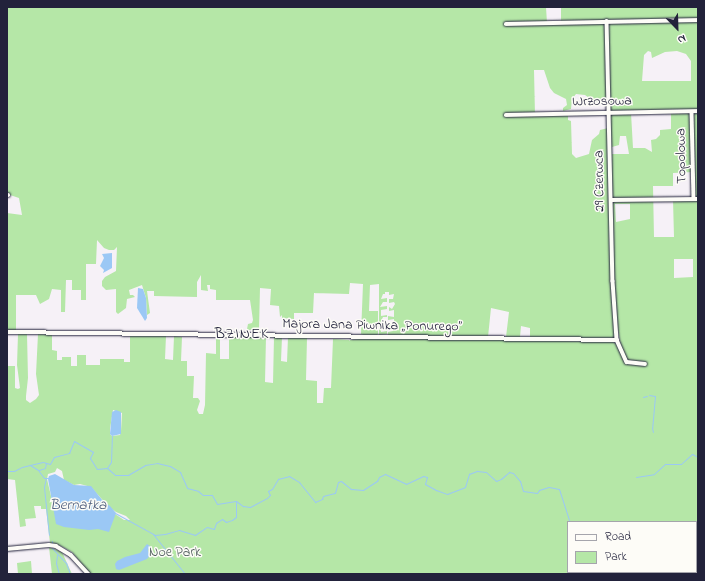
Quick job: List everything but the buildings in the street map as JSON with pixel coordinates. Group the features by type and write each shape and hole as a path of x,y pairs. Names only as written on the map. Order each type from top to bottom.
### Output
{"street":[{"path":"506,24 698,20"},
{"name":"29 Czerwca","path":"607,21 613,281 617,340 626,362 633,364 645,364"},
{"name":"Wrzosowa","path":"506,115 698,111"},
{"name":"Topolowa","path":"692,112 696,199"},
{"path":"611,200 696,199"},
{"name":"Majora Jana Piwnika „Ponurego”","path":"7,332 617,340"},
{"path":"7,549 49,545 56,546 70,555 88,574"}],"green space":[{"name":"Noe Park","path":"7,7 546,7 547,23 561,23 561,7 698,7 698,574 90,574 72,552 61,546 50,543 46,509 41,509 41,506 34,506 36,518 25,519 26,526 20,527 15,480 7,479 7,334 8,366 15,366 15,388 18,389 20,388 17,365 18,334 27,334 28,378 26,400 30,403 39,395 36,374 38,334 52,335 52,350 57,351 57,360 62,360 62,357 71,357 71,366 77,366 77,355 86,355 86,365 100,365 100,359 124,359 124,362 130,362 130,335 166,336 165,359 173,360 174,336 182,337 181,361 187,361 187,376 194,376 193,398 198,398 200,401 197,410 199,414 203,414 205,405 206,353 216,354 216,337 220,337 220,359 229,359 229,337 266,337 265,382 273,383 274,337 282,337 281,361 287,362 288,337 307,338 306,380 317,381 317,403 323,403 324,388 331,388 333,339 350,341 360,339 388,339 388,332 393,331 393,327 388,328 388,324 394,325 394,319 388,320 388,316 394,317 394,310 389,311 389,307 392,309 395,304 394,302 389,303 389,299 393,299 394,294 389,295 389,292 385,292 385,294 383,294 381,299 387,298 387,302 383,302 380,307 387,306 387,309 381,310 381,316 387,315 387,317 383,317 380,324 387,323 387,325 380,325 379,328 379,284 370,285 369,311 378,311 378,334 366,336 361,334 363,284 350,283 349,294 314,293 313,313 294,313 294,319 282,318 282,315 280,317 279,306 270,305 271,289 260,288 259,329 247,329 248,324 252,323 253,320 250,300 216,300 216,290 210,289 210,285 207,285 208,291 201,290 201,275 197,282 197,297 154,296 154,291 147,291 150,313 147,315 146,298 142,285 129,290 130,295 135,297 127,299 126,308 118,314 116,312 116,289 106,290 102,286 102,281 105,277 116,271 117,247 114,250 109,250 104,248 97,240 96,264 86,264 86,300 81,300 81,290 72,290 72,280 66,280 65,312 61,312 61,290 52,289 49,299 40,304 36,295 16,295 16,330 7,330 7,213 22,215 19,198 7,194","holes":["648,51 651,52 652,58 665,52 677,51 686,54 691,61 691,81 642,81 644,55","534,70 544,70 550,88 554,93 566,99 567,105 563,108 563,111 571,109 572,99 576,94 585,95 595,102 604,99 608,111 608,128 600,130 599,134 592,140 589,154 576,158 572,154 571,121 568,120 568,115 535,115","631,113 671,113 671,129 660,130 660,135 656,139 651,140 652,152 645,148 633,148","620,136 626,136 629,154 612,154 612,147 619,145","693,172 694,200 673,200 674,237 654,237 653,186 673,186 673,173","615,204 630,204 630,219 616,222","674,259 693,259 693,277 674,278","491,308 509,312 506,337 520,337 521,326 530,328 530,338 613,339 616,337 618,330 621,346 613,342 396,338 488,337","113,410 122,413 121,431 120,435 112,436 110,434 110,429","57,468 62,471 64,480 74,485 80,484 91,487 108,506 116,512 126,516 130,520 124,520 115,514 96,529 84,529 54,509 47,479 48,474 55,472"]},
{"path":"379,328 381,328 381,332 387,331 387,334 379,335"},
{"path":"49,547 62,552 72,574 52,574"},
{"path":"31,561 32,574 18,574 17,563"}],"water":[{"path":"112,253 112,268 103,273 104,270 100,266 104,258 102,254"},
{"path":"138,288 143,289 146,298 147,318 145,321 137,308"},
{"path":"116,410 121,412 121,434 112,436 110,434 112,412"},
{"name":"Bernatka","path":"55,474 74,485 91,486 103,501 110,506 116,513 109,532 98,529 89,530 64,527 56,524 48,479 49,476"},
{"path":"147,544 150,546 148,551 151,554 147,559 119,570 116,569 115,564 117,561 140,553"}],"waterway":[{"path":"649,395 655,396 652,428 653,432"},
{"path":"643,397 647,396"},
{"path":"107,468 111,462 112,436"},
{"name":"Bernatka","path":"30,465 43,462 50,464 54,457 69,453 74,441 93,452 90,458 97,469 107,468 115,475 128,475 145,465 157,463 170,466 180,472 187,488 198,491 203,495 212,495 217,504 236,501 243,506 250,507 267,498 270,495 268,491 272,489 278,479 289,476 299,482 315,502 322,499 323,496 335,493 338,482 341,481 351,489 363,490 385,474 406,484 423,476 427,477 425,484 447,494 465,487 469,474 477,471 486,472 496,481 501,479 509,472 513,473 520,481 523,491 537,493 539,490 549,487 559,489 570,521"},
{"path":"636,477 654,474 665,464 681,464 692,454 698,457"},
{"path":"39,470 45,468 46,463"},
{"name":"Bernatka","path":"7,471 14,471 30,465 38,470 44,478 49,478"},
{"path":"46,478 44,487 49,535"},
{"path":"115,513 155,535 179,530 195,535 207,527 214,529 216,523 222,519 226,522 236,517 236,502"},
{"path":"153,534 185,574"},
{"path":"52,548 66,563 70,574"},
{"path":"57,555 56,563 59,574"}],"district":[{"name":"BZINEK","path":"242,335"}]}
